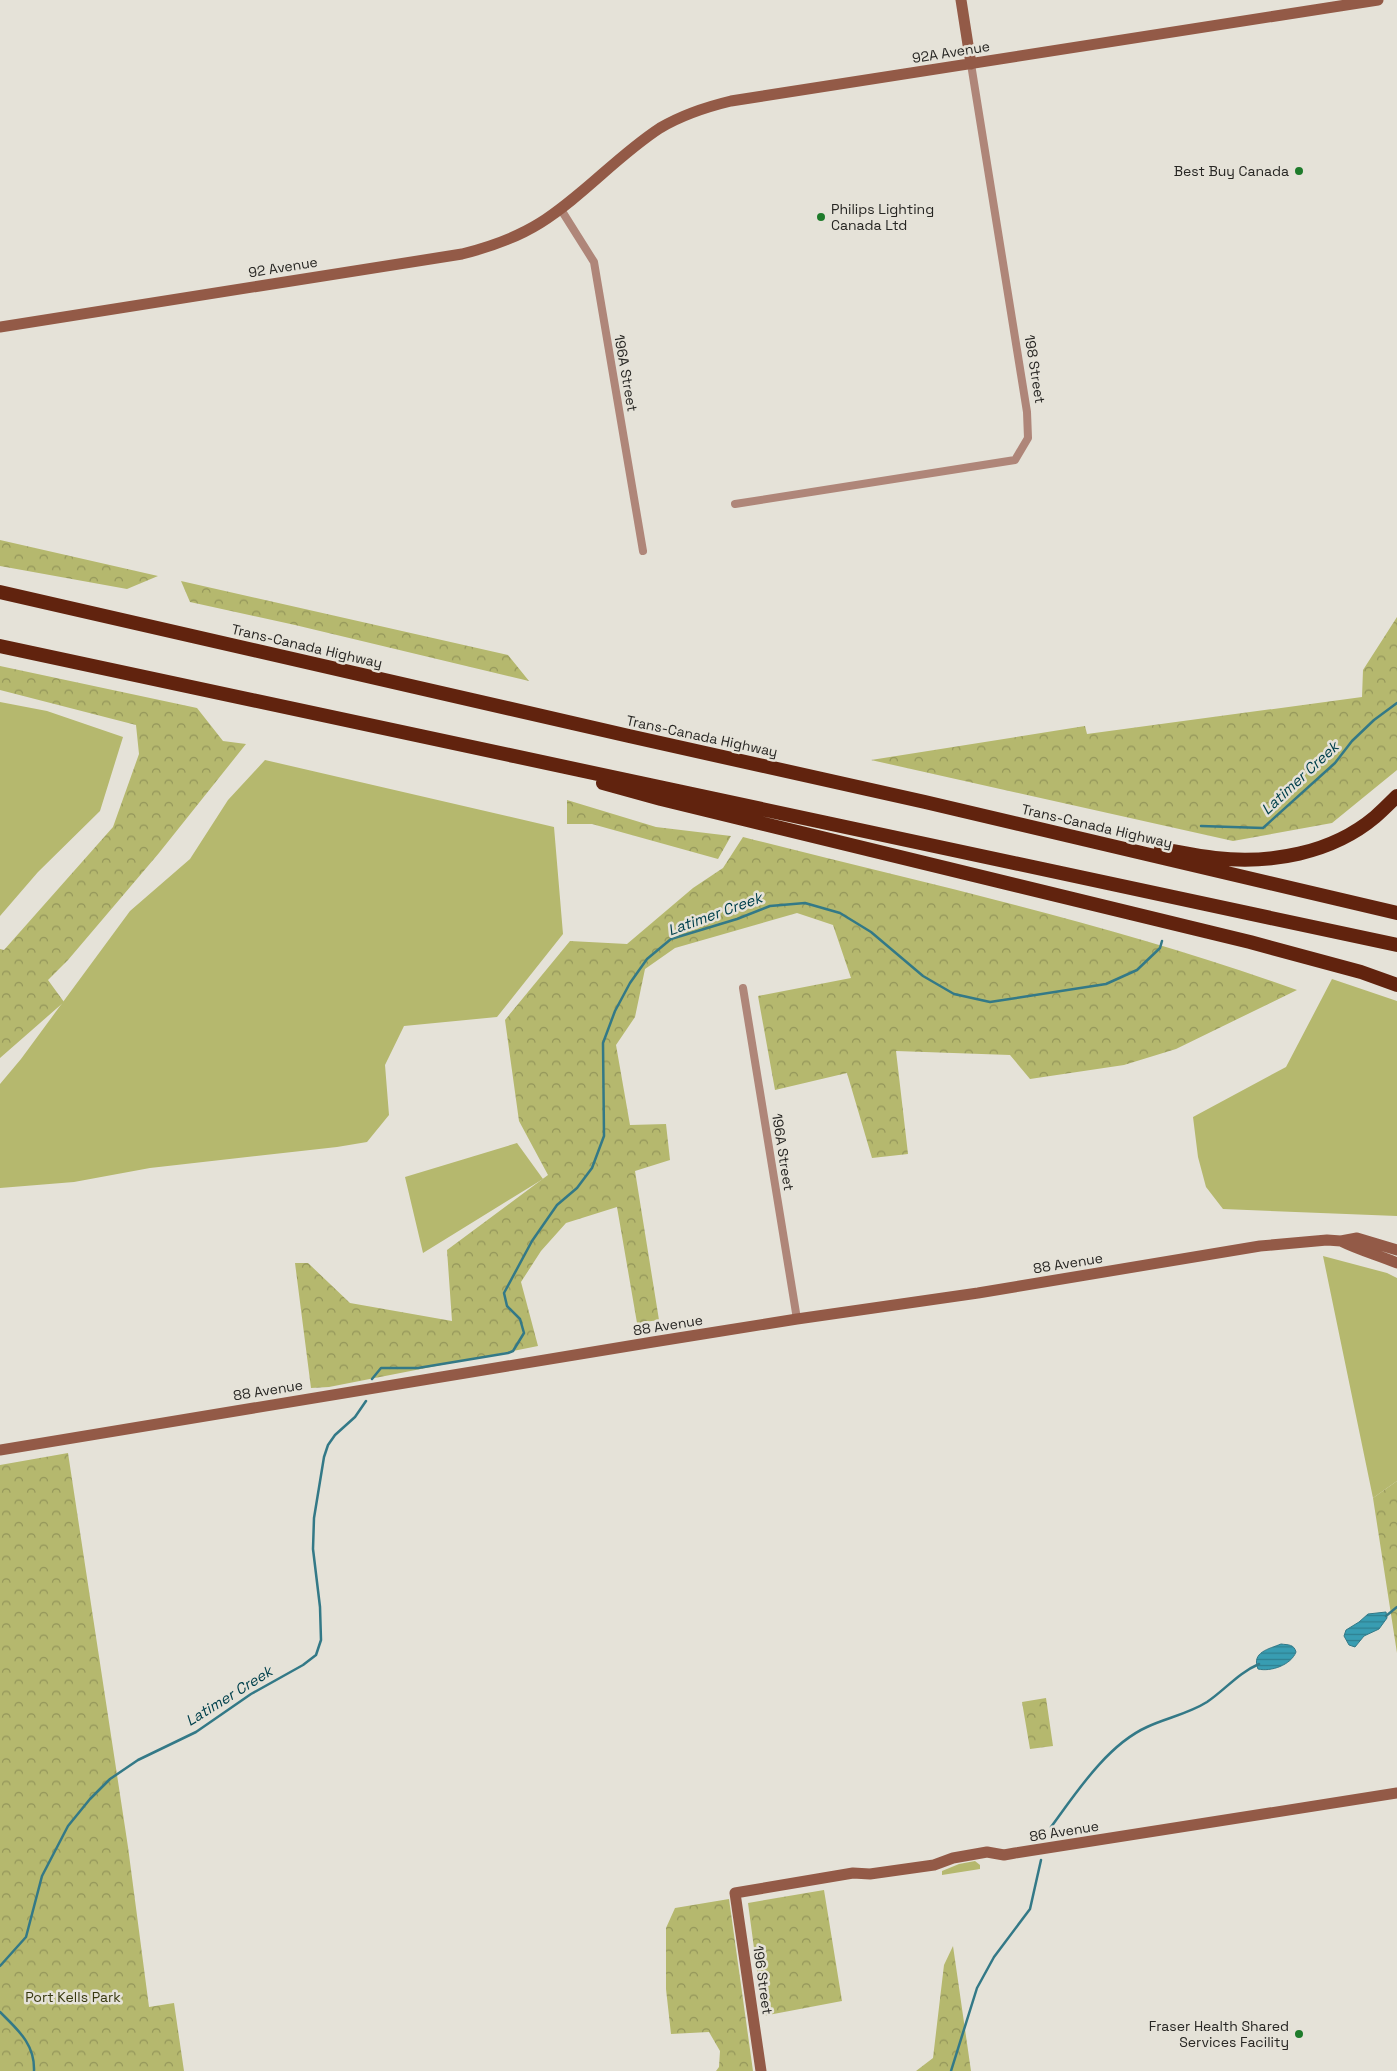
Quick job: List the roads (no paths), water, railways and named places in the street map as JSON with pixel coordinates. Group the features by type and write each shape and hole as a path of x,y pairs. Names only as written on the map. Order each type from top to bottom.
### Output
{"highway":[{"name":"Trans-Canada Highway","path":"0,592 1023,824 1397,913"},
{"path":"0,646 1397,945"},
{"path":"509,756 661,799 1250,942 1361,972 1397,985"},
{"path":"1023,824 1214,858 1274,859 1313,850 1346,835 1374,817 1397,796"}],"street":[{"name":"198 Street","path":"735,504 1015,460 1028,438 1027,412 961,0"},
{"name":"92A Avenue","path":"560,208 649,136 681,117 731,101 1378,0"},
{"name":"92 Avenue","path":"0,327 462,254 501,243 516,236 541,222 560,208"},
{"name":"196A Street","path":"560,208 594,262 643,552"},
{"name":"196A Street","path":"743,988 797,1319"},
{"name":"88 Avenue","path":"0,1450 797,1319 978,1293 1260,1246 1328,1240 1341,1241 1357,1238 1397,1250"},
{"path":"1341,1241 1356,1249 1397,1263"},
{"name":"86 Avenue","path":"735,1893 853,1873 870,1874 934,1865 953,1858 987,1852 1004,1855 1397,1793"},
{"name":"196 Street","path":"735,1893 761,2071"}],"water":[{"path":"1386,1612 1387,1618 1379,1629 1364,1636 1355,1647 1349,1645 1344,1636 1346,1630 1368,1614"},
{"path":"1281,1644 1290,1645 1294,1648 1296,1652 1290,1661 1274,1668 1258,1669 1256,1663 1259,1655"}],"waterway":[{"name":"Latimer Creek","path":"1201,826 1263,828 1335,763 1352,741 1374,720 1397,703"},
{"name":"Latimer Creek","path":"372,1379 381,1368 418,1368 513,1351 524,1333 520,1319 507,1306 504,1293 532,1241 557,1205 577,1188 592,1168 604,1136 603,1043 615,1011 630,983 647,959 671,939 737,919 770,906 805,903 840,913 871,932 923,976 954,994 990,1002 1106,984 1137,970 1160,948 1162,941"},
{"name":"Latimer Creek","path":"0,1966 26,1937 42,1876 68,1826 90,1799 110,1779 138,1760 196,1732 251,1694 303,1665 316,1655 321,1640 320,1607 313,1549 314,1518 324,1457 328,1445 335,1435 355,1417 366,1401"},
{"path":"1386,1616 1397,1607"},
{"path":"1051,1827 1093,1771 1119,1745 1147,1727 1192,1710 1207,1702 1238,1677 1259,1664"},
{"path":"951,2071 977,1988 994,1957 1030,1909 1041,1860"},
{"name":"Latimer Creek","path":"0,2012 24,2038 32,2053 34,2071"}],"place":[{"name":"Best Buy Canada","path":"1299,171"},
{"name":"Philips Lighting Canada Ltd","path":"821,217"},
{"name":"Fraser Health Shared Services Facility","path":"1299,2034"}],"park label":[{"name":"Port Kells Park","path":"73,1997"}]}
